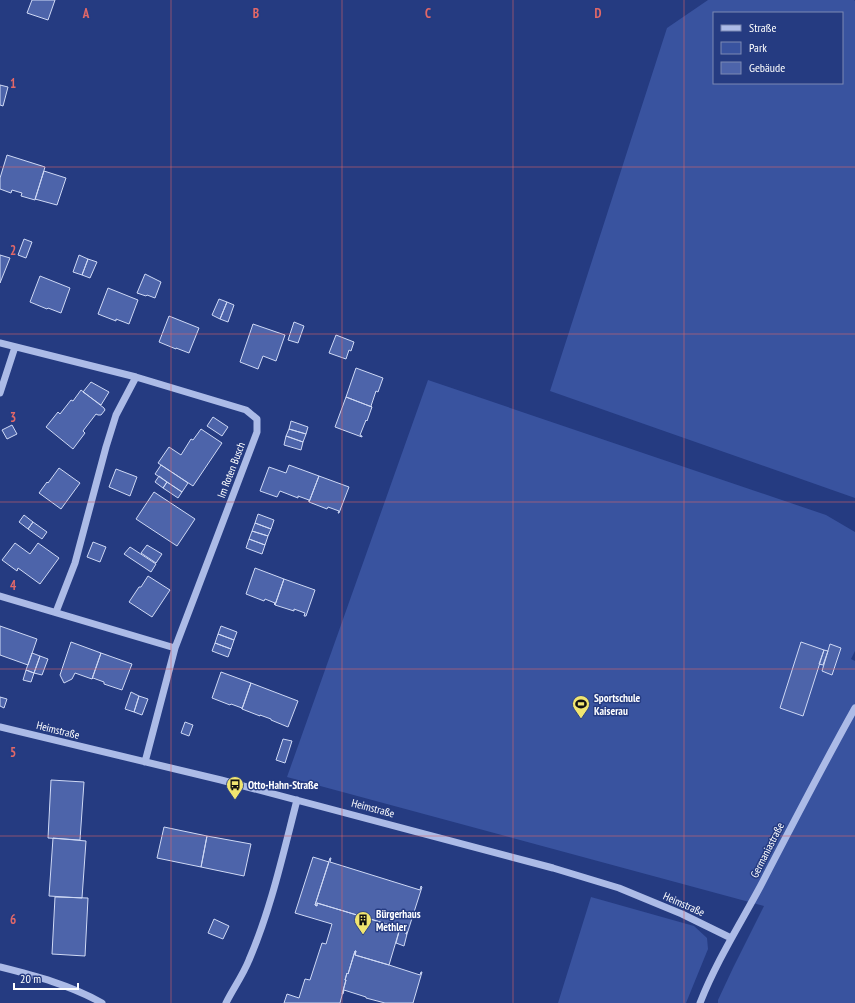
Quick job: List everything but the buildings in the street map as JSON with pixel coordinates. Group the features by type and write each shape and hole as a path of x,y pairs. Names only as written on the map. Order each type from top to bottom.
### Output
{"street":[{"name":"Im Roten Busch","path":"0,343 136,377 246,410 257,419 257,432 175,648 146,762"},
{"path":"0,393 15,347"},
{"path":"56,612 75,563 116,415 136,377"},
{"path":"0,596 175,648"},
{"name":"Germaniastraße","path":"700,1003 731,938 855,708"},
{"name":"Heimstraße","path":"0,727 297,800 553,868 620,888 682,914 731,938"},
{"path":"226,1003 249,961 267,914 297,800"},
{"path":"0,967 39,977 84,993 102,1003"}],"green space":[{"path":"708,0 854,0 855,498 550,391 667,28"},
{"name":"Sportschule Kaiserau","path":"428,380 826,515 855,532 855,651 851,659 855,661 855,1003 718,1003 733,968 764,906 287,777"},
{"path":"591,897 694,926 707,938 708,949 686,1003 558,1003"}],"place":[{"name":"Sportschule Kaiserau","path":"581,719"},
{"name":"Otto-Hahn-Straße","path":"235,800"},
{"name":"Bürgerhaus Methler","path":"363,935"}]}
